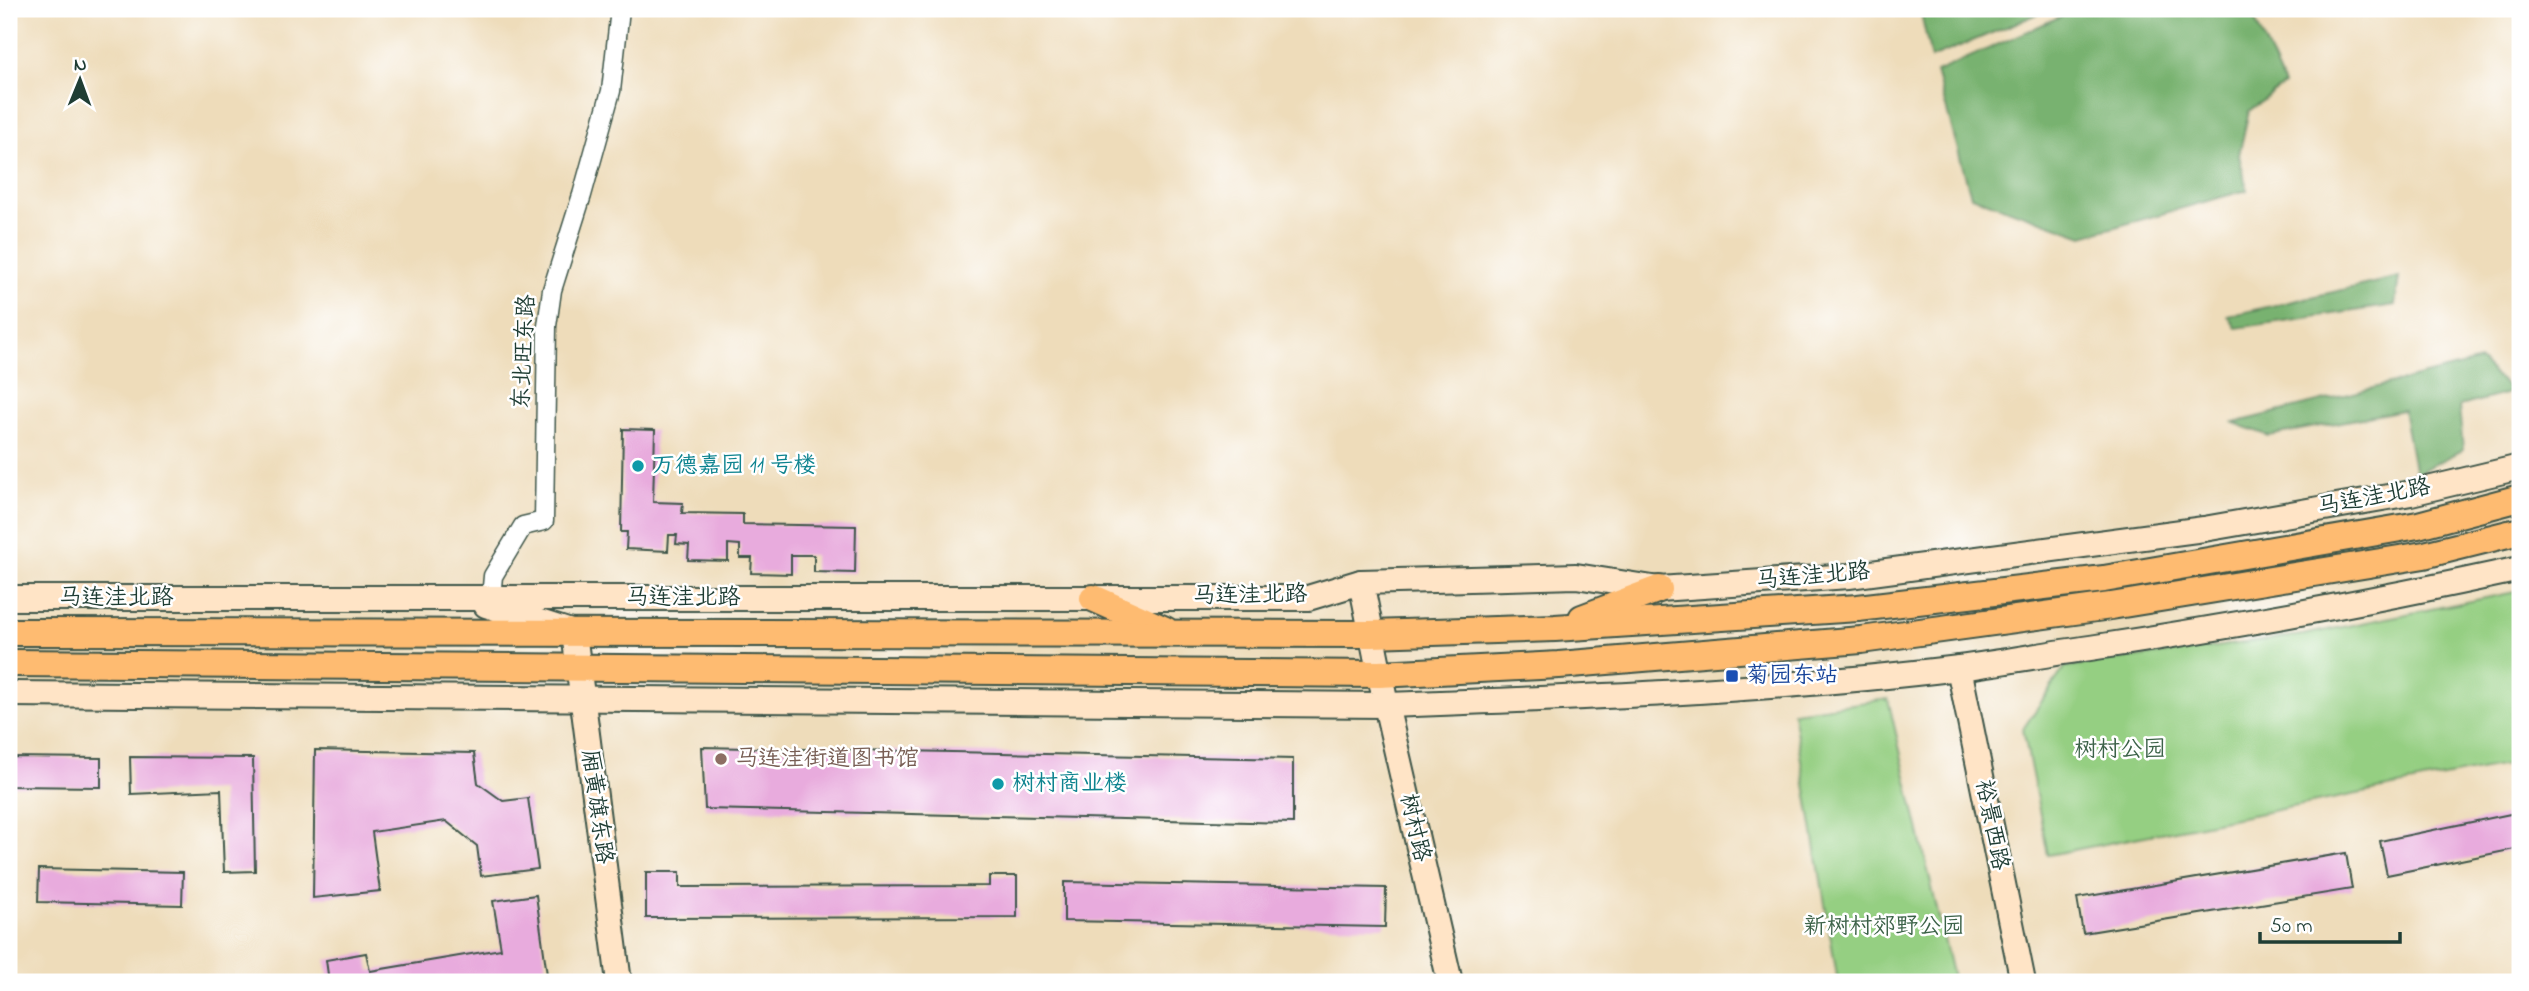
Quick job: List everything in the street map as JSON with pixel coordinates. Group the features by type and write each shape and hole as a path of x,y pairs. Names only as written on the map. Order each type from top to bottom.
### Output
{"main road":[{"name":"马连洼北路","path":"9,632 1371,634 1555,628 1858,608 2104,579 2418,525 2520,498"},
{"path":"10,663 1379,674 1559,665 1861,640 2111,606 2397,559 2520,531"},
{"path":"1555,628 1659,589"},
{"path":"1093,598 1173,634"}],"street":[{"name":"东北旺东路","path":"491,598 492,576 523,526 544,521 547,326 552,290 611,91 620,9"},
{"name":"马连洼北路","path":"9,598 1308,598 1361,582 1576,576 1659,589 1849,576 2204,529 2411,493 2520,467"},
{"path":"9,694 1385,705 1596,697 1790,684 1959,668 2378,600 2520,569"},
{"name":"树村路","path":"1361,582 1385,705 1450,982"},
{"path":"462,598 574,633"},
{"path":"9,626 10,663"},
{"name":"厢黄旗东路","path":"574,633 619,982"},
{"path":"141,664 250,695"},
{"name":"裕景西路","path":"1959,668 2023,982"}],"green space":[{"path":"1920,9 2050,9 1931,58"},
{"path":"2077,9 2250,9 2284,85 2249,111 2239,155 2247,190 2083,236 1971,196 1936,72"},
{"path":"2399,277 2395,305 2236,328 2228,316"},
{"path":"2480,361 2513,392 2459,406 2463,450 2415,474 2403,410 2269,436 2234,423"},
{"name":"树村公园","path":"2520,591 2520,762 2048,855 2023,729 2065,667 2303,635"},
{"name":"新树村郊野公园","path":"1888,699 1954,982 1838,982 1793,712"}],"building":[{"name":"万德嘉园 11 号楼","path":"623,429 655,430 653,502 683,503 682,513 743,514 743,524 856,526 855,573 814,572 814,555 791,555 791,574 751,573 752,558 740,558 740,545 728,544 728,561 688,560 689,545 676,544 677,535 669,535 668,551 626,549 627,532 621,532"},
{"name":"树村商业楼","path":"702,747 1293,759 1293,823 705,809"},
{"path":"315,750 474,753 478,783 503,801 528,798 538,869 481,876 477,846 446,821 372,832 380,891 313,898"},
{"path":"9,757 101,758 101,787 9,786"},
{"path":"130,757 253,758 255,871 224,872 221,790 131,794"},
{"path":"2520,812 2520,848 2387,875 2380,841"},
{"path":"2346,853 2352,889 2083,933 2077,898"},
{"path":"39,869 183,872 182,905 38,902"},
{"path":"646,872 680,872 680,887 989,886 989,876 1017,876 1017,917 646,918"},
{"path":"1064,882 1386,888 1385,927 1064,921"},
{"path":"536,895 548,982 329,982 326,960 366,953 370,971 501,949 493,901"},
{"path":"190,979 190,982 102,982 102,980"}],"place":[{"name":"万德嘉园 11 号楼","path":"638,466"},
{"name":"菊园东站","path":"1732,676"},
{"name":"马连洼街道图书馆","path":"721,759"},
{"name":"树村商业楼","path":"998,784"}]}
